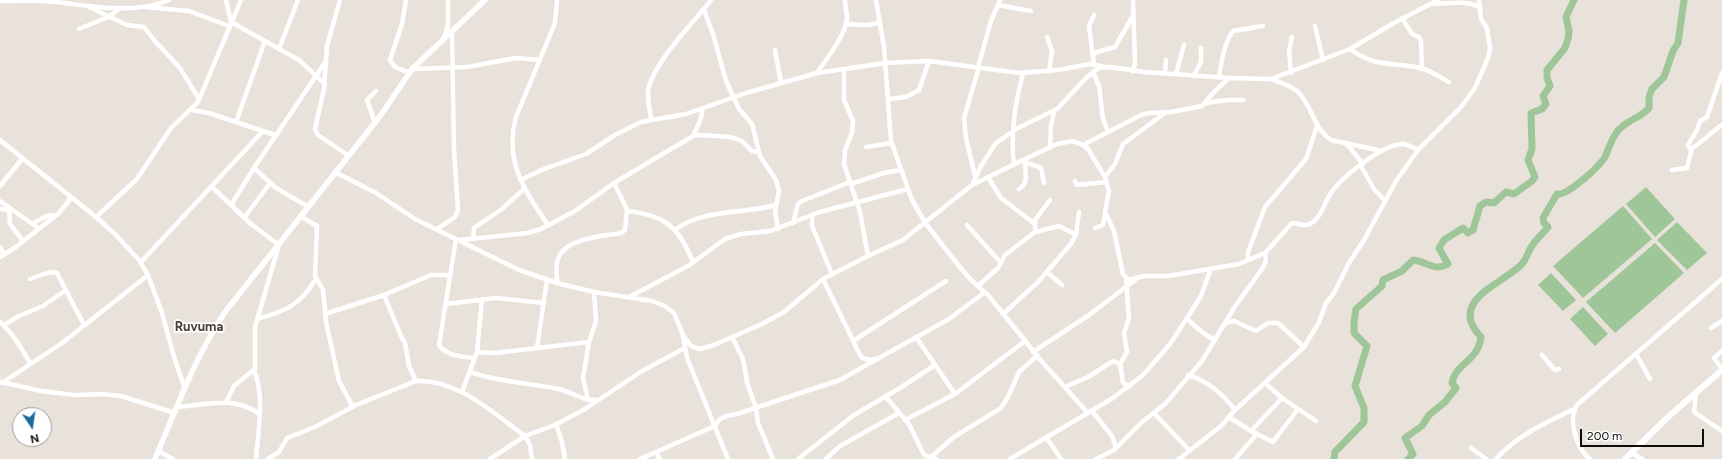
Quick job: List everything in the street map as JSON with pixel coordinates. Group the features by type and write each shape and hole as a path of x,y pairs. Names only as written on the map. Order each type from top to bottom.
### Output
{"main road":[{"path":"1626,459 1668,417 1722,369"}],"street":[{"path":"0,1 56,2 120,8 141,6 169,0"},
{"path":"226,0 230,24"},
{"path":"96,217 137,178 171,128 191,110 199,99 230,24 242,0"},
{"path":"279,49 298,0"},
{"path":"340,0 327,42 325,84 315,126 318,135 349,156"},
{"path":"406,0 402,24 390,60 395,67 411,71 453,69 516,58 540,60"},
{"path":"444,38 448,24 448,0"},
{"path":"155,459 212,331 240,291 279,245 307,206 375,123 411,71 485,0"},
{"path":"548,225 533,206 520,180 512,146 512,130 520,105 529,89 555,23 557,0"},
{"path":"651,120 648,97 651,80 669,52 711,0"},
{"path":"817,73 826,61 846,24 845,0"},
{"path":"876,0 889,99 891,143 908,189 926,224 955,261 985,292 1035,354 1112,436 1116,448"},
{"path":"975,176 966,138 964,118 991,21 1000,0"},
{"path":"1132,71 1135,61 1133,0"},
{"path":"520,180 544,169 586,154 621,131 651,120 686,114 734,97 817,73 885,63 929,61 1023,73 1094,65 1132,71 1229,78 1271,79 1291,73 1350,49 1402,18 1433,4 1438,0"},
{"path":"1179,459 1216,430 1235,410 1304,347 1319,322 1326,303 1334,293 1349,263 1364,240 1394,185 1418,150 1461,107 1480,79 1488,58 1490,41 1487,28 1481,19 1480,0"},
{"path":"1433,4 1468,2 1476,4 1480,8"},
{"path":"998,5 1031,11"},
{"path":"88,6 127,25 144,27 180,68 199,99"},
{"path":"141,6 189,11 230,24 299,60 325,84"},
{"path":"79,28 109,17 120,8"},
{"path":"704,10 713,34 726,81 739,109 752,124 762,161 776,180 779,191 776,205 778,229"},
{"path":"1093,55 1097,52 1115,47 1134,14"},
{"path":"1094,15 1090,26 1094,65"},
{"path":"1402,18 1412,34 1419,37 1421,41 1422,69"},
{"path":"846,24 867,26 880,23"},
{"path":"1219,77 1221,63 1233,31 1264,26"},
{"path":"1315,26 1323,60"},
{"path":"437,229 455,217 458,210 454,150 452,30"},
{"path":"1047,37 1052,51 1049,71"},
{"path":"1291,73 1289,50 1292,37"},
{"path":"236,122 265,41"},
{"path":"1176,74 1184,45"},
{"path":"1194,75 1201,62 1201,48"},
{"path":"1350,49 1361,57 1381,64 1422,69 1449,82"},
{"path":"775,50 780,83"},
{"path":"1165,73 1166,60"},
{"path":"231,205 274,135 315,74 326,61"},
{"path":"889,99 906,97 919,90 929,61"},
{"path":"972,185 975,176 996,143 1012,132 1054,111 1093,72 1105,67"},
{"path":"844,70 844,100 853,121 852,133 845,150 844,158 850,183 858,204 868,256"},
{"path":"1093,72 1099,86 1103,119 1108,132"},
{"path":"1014,164 1012,132 1023,73"},
{"path":"1691,151 1688,145 1697,130 1700,121 1708,117 1722,73"},
{"path":"1083,145 1141,115 1149,113 1165,113 1202,106 1229,78"},
{"path":"1271,79 1299,92 1306,102 1321,132 1331,140 1382,151"},
{"path":"375,123 367,100 376,91"},
{"path":"1206,103 1243,100"},
{"path":"694,135 703,108"},
{"path":"191,110 204,112 274,135"},
{"path":"1050,148 1051,126 1054,111"},
{"path":"1105,177 1115,164 1123,144 1165,113"},
{"path":"1672,170 1687,168 1692,148 1700,144 1705,137 1722,125"},
{"path":"1248,260 1248,252 1265,207 1306,159 1317,126"},
{"path":"141,262 262,132"},
{"path":"1312,141 1321,132"},
{"path":"0,134 2,142 96,217 115,234 141,262 148,274 162,313 174,357 185,389"},
{"path":"458,239 516,235 534,231 548,225 580,208 614,183 694,135 716,135 742,141 752,151 759,152"},
{"path":"683,335 691,346 697,349 714,345 784,312 823,279 903,240 926,224 972,185 1050,148 1072,141 1083,145 1095,159 1107,182 1109,191 1103,225 1095,228"},
{"path":"866,147 891,143"},
{"path":"1347,144 1362,165 1374,189 1385,201"},
{"path":"886,396 905,420 923,453 926,456 933,458 954,437 1001,408 1008,397 1019,372 1035,354 1135,280 1144,276 1181,274 1229,266 1265,253 1292,223 1307,225 1315,220 1321,214 1329,196 1351,173 1382,151 1405,144 1418,150"},
{"path":"0,186 22,159"},
{"path":"1023,162 1041,168 1044,183"},
{"path":"1018,189 1026,180 1023,162"},
{"path":"254,168 282,192 307,206"},
{"path":"792,223 798,204 802,201 850,183 900,170"},
{"path":"335,172 376,193 414,219 458,239 519,270 557,283 594,292 652,301 665,306 674,313 683,335 685,348 728,459"},
{"path":"988,177 1000,198 1035,224"},
{"path":"1075,181 1077,185 1107,182"},
{"path":"244,218 270,183"},
{"path":"557,283 558,259 562,251 587,238 622,233 626,227 626,203 614,183"},
{"path":"212,187 244,218 279,245"},
{"path":"473,238 474,228 502,209 524,189"},
{"path":"629,297 693,262 725,239 741,234 778,229 812,215 858,204 908,189"},
{"path":"0,247 2,255 57,215 71,198"},
{"path":"1035,232 1035,224 1050,200"},
{"path":"0,201 9,209 33,223 38,228"},
{"path":"675,230 690,221 702,218 757,210 776,205"},
{"path":"0,208 9,209"},
{"path":"9,209 10,224 22,241"},
{"path":"627,211 656,217 675,230 685,244 693,262"},
{"path":"1003,314 1038,282 1076,235 1079,212"},
{"path":"1105,212 1114,231 1123,274 1126,278 1129,318 1124,333 1127,350 1120,364 1123,383 1130,386"},
{"path":"33,223 47,216 57,215"},
{"path":"812,215 812,226 832,274"},
{"path":"300,216 317,226 314,272 316,279 323,290 325,314 339,380 353,407"},
{"path":"967,225 1001,263"},
{"path":"978,286 993,273 1009,251 1035,232 1059,226 1076,235"},
{"path":"458,239 449,276 446,304 439,334 439,345 443,349 458,356 475,358"},
{"path":"226,402 234,386 254,371 256,365 257,319 279,245"},
{"path":"1096,459 1116,448 1165,404 1202,361 1265,263 1265,253"},
{"path":"1010,459 1090,412 1130,386 1143,375 1170,344 1187,319 1201,296 1210,268"},
{"path":"30,279 55,272 84,326"},
{"path":"1047,272 1062,285"},
{"path":"1,382 62,343 148,274"},
{"path":"325,314 384,295 431,275 449,276"},
{"path":"1126,278 1135,280"},
{"path":"257,319 278,314 301,300 316,279"},
{"path":"823,279 862,358 870,360 879,358"},
{"path":"1590,459 1582,451 1575,430 1572,417 1574,409 1722,279"},
{"path":"537,348 547,280"},
{"path":"854,342 946,281"},
{"path":"30,363 18,342 2,324 43,306 66,290"},
{"path":"588,400 583,378 589,342 596,321 594,292"},
{"path":"640,459 715,426 720,418 840,380 949,318 985,292"},
{"path":"384,295 405,343 410,366 416,381"},
{"path":"446,304 506,299 544,303"},
{"path":"462,392 477,352 482,300"},
{"path":"1187,319 1203,333 1215,340"},
{"path":"1226,323 1234,321 1256,331 1268,323 1278,323 1304,347"},
{"path":"1711,328 1722,321"},
{"path":"732,337 743,359 747,382 756,407 758,423 773,459"},
{"path":"916,337 955,394"},
{"path":"905,420 955,394 1025,341"},
{"path":"477,352 496,353 589,342"},
{"path":"490,459 525,436 556,424 599,400 642,370 685,348"},
{"path":"1722,352 1714,358 1722,369"},
{"path":"1636,354 1650,379"},
{"path":"1542,355 1550,361 1555,370 1559,369"},
{"path":"1065,387 1088,378 1113,361 1120,364"},
{"path":"798,459 854,415 935,365"},
{"path":"254,371 258,383 259,414 256,459"},
{"path":"470,372 499,380 558,389 588,400 599,400"},
{"path":"1188,376 1205,382 1216,389 1235,410"},
{"path":"268,459 279,452 287,438 316,427 353,407 416,381 425,380 462,392 525,436 530,444 532,459"},
{"path":"1,382 41,391 76,396 102,394 121,396 176,410 226,402 247,406 259,414"},
{"path":"1266,383 1282,398 1316,421"},
{"path":"1696,393 1694,412 1722,431"},
{"path":"1250,431 1282,398"},
{"path":"1229,417 1250,431 1273,442 1298,409"},
{"path":"1496,459 1513,444 1541,425 1574,409"},
{"path":"826,459 840,446 899,413"},
{"path":"1154,413 1189,450"},
{"path":"556,424 562,442 565,459"},
{"path":"1235,459 1256,434"},
{"path":"1046,437 1061,459"},
{"path":"1471,448 1486,459"},
{"path":"158,451 173,459"},
{"path":"656,452 660,459"},
{"path":"1632,453 1642,459"}],"shaded area":[{"path":"1646,187 1675,219 1655,237 1626,204"},
{"path":"1623,206 1652,239 1583,298 1553,266"},
{"path":"1677,222 1707,253 1687,270 1657,240"},
{"path":"1655,243 1684,273 1615,333 1586,302"},
{"path":"1551,273 1576,300 1563,311 1538,285"},
{"path":"1583,307 1608,334 1595,346 1570,319"}],"waterway":[{"path":"1334,459 1335,452 1364,422 1364,408 1355,386 1367,346 1354,333 1356,309 1382,286 1383,280 1402,271 1413,260 1435,267 1448,264 1439,248 1444,240 1463,228 1468,233 1473,230 1480,206 1486,202 1494,203 1506,192 1514,194 1532,181 1535,177 1528,160 1532,149 1531,113 1542,109 1546,104 1543,96 1550,86 1547,78 1547,70 1565,48 1569,31 1566,17 1574,0"},
{"path":"1408,459 1413,454 1405,438 1422,426 1429,415 1445,402 1456,388 1452,383 1454,376 1458,370 1472,357 1479,345 1481,337 1472,325 1470,314 1473,305 1489,288 1522,264 1532,246 1548,227 1544,223 1543,218 1557,194 1575,186 1590,174 1602,162 1613,138 1620,128 1649,108 1649,97 1652,89 1664,77 1673,51 1678,43 1684,0"}],"district":[{"name":"Ruvuma","path":"199,327"}]}
